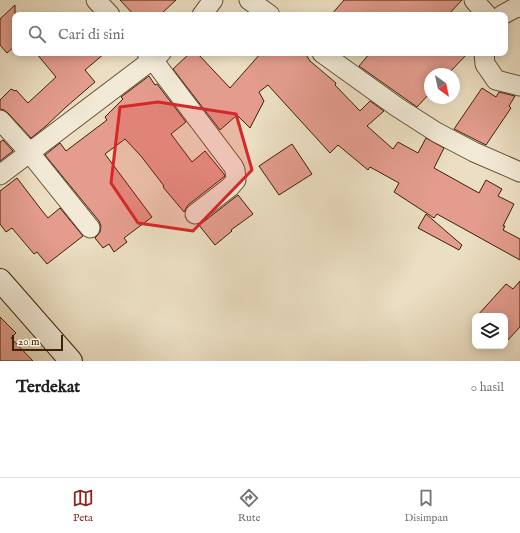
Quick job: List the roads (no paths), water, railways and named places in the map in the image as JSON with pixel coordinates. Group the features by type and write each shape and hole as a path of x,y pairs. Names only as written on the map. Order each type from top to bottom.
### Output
{"main road":[{"path":"0,280 71,361"}],"street":[{"path":"96,0 107,12"},
{"path":"204,12 213,0"},
{"path":"250,0 266,12"},
{"path":"474,0 484,12"},
{"path":"508,12 520,7"},
{"path":"0,175 153,56"},
{"path":"155,56 235,170 236,180 230,187 195,214"},
{"path":"326,56 397,108 436,132 474,152 520,172"},
{"path":"484,56 485,64 496,80 520,86"},
{"path":"0,120 29,152 90,228"}]}
